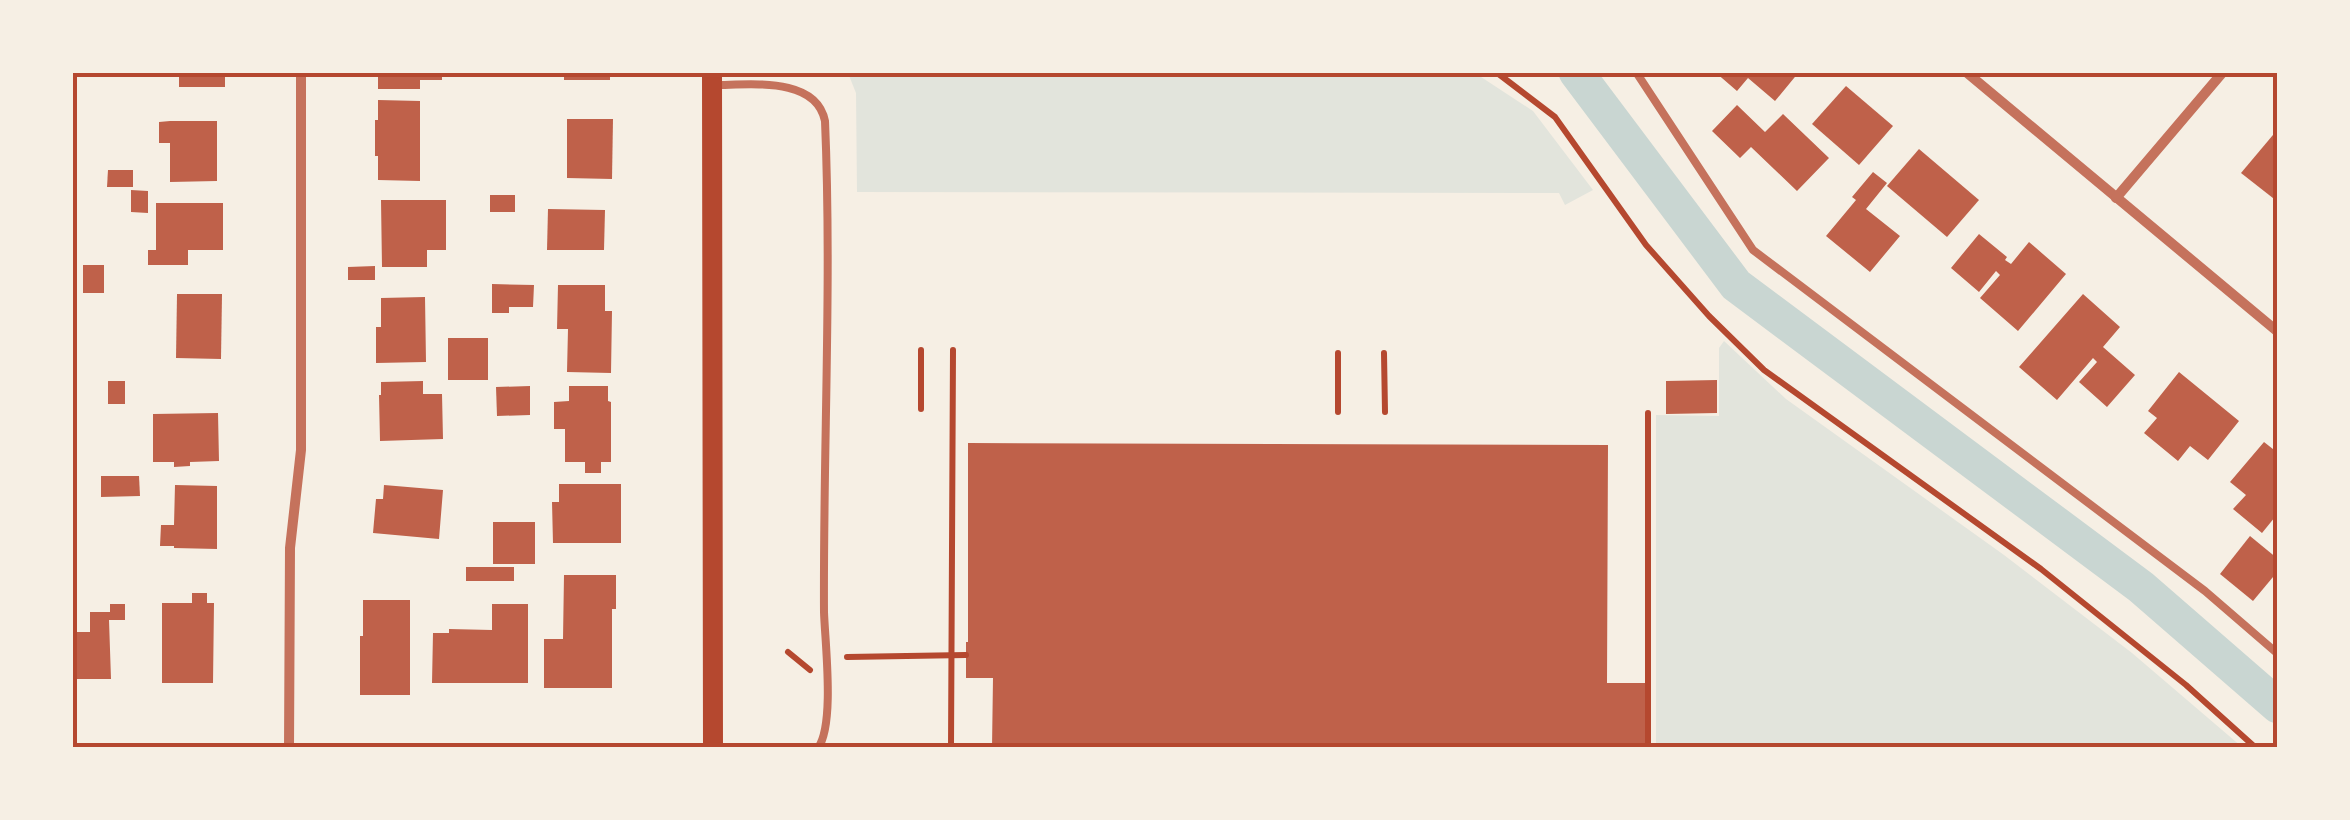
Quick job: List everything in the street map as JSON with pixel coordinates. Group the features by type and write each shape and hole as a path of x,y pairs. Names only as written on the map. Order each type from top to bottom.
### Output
{"main road":[{"path":"712,79 713,748"}],"street":[{"path":"289,748 290,548 301,450 301,72"},
{"path":"1966,72 2278,332"},
{"path":"2116,198 2223,72"}],"lane":[{"path":"1636,72 1753,250 2204,591 2278,654"},
{"path":"712,79 799,91 816,102 825,121 827,702 826,724 818,748"}],"path":[{"path":"1496,72 1555,117 1646,246 1764,370 2041,569 2186,685 2256,748"},
{"path":"921,350 921,409"},
{"path":"951,748 953,350"},
{"path":"1338,352 1338,412"},
{"path":"1384,353 1385,412"},
{"path":"1648,413 1648,748"},
{"path":"788,652 810,671"},
{"path":"847,657 966,656"}],"shaded area":[{"path":"848,73 1475,73 1533,111 1593,190 1565,205 1559,193 857,192 856,93"},
{"path":"1724,341 1786,399 2004,555 2132,653 2242,747 1656,747 1656,415 1719,416 1719,348"}],"building":[{"path":"179,72 225,72 225,87 179,87"},
{"path":"378,72 442,72 442,80 420,80 420,89 378,89"},
{"path":"564,72 610,72 610,80 564,80"},
{"path":"1715,72 1799,72 1775,101 1748,78 1737,91"},
{"path":"1846,86 1893,126 1859,165 1812,124"},
{"path":"378,100 420,101 420,181 378,180"},
{"path":"1737,105 1765,132 1783,114 1829,158 1797,191 1751,147 1740,158 1712,131"},
{"path":"567,119 613,119 612,179 567,178"},
{"path":"217,121 217,181 170,182 170,143 159,143 159,122"},
{"path":"2278,129 2278,202 2241,173"},
{"path":"1919,149 1979,200 1947,237 1887,186"},
{"path":"108,170 133,170 133,187 107,187"},
{"path":"1873,172 1887,183 1866,209 1900,236 1870,272 1826,236"},
{"path":"131,190 148,191 148,213 131,212"},
{"path":"490,195 515,195 515,212 490,212"},
{"path":"381,200 446,200 446,250 427,250 427,267 382,267"},
{"path":"156,203 223,203 223,250 188,250 188,265 148,265 148,250 156,250"},
{"path":"548,209 605,210 604,250 547,250"},
{"path":"1979,234 2011,264 2029,242 2066,274 2018,331 1980,298 2000,275 1996,271 1979,292 1951,268"},
{"path":"83,265 104,265 104,293 83,293"},
{"path":"375,266 375,280 348,280 348,267"},
{"path":"492,284 534,285 533,307 509,307 509,313 492,313"},
{"path":"558,285 605,285 605,311 612,311 611,373 567,372 568,329 557,329"},
{"path":"177,294 222,294 221,359 176,358"},
{"path":"2083,294 2120,327 2103,347 2135,375 2107,407 2079,382 2097,362 2093,358 2057,400 2019,367"},
{"path":"425,297 426,362 376,363 381,298"},
{"path":"448,338 488,338 488,380 448,380"},
{"path":"2179,372 2239,421 2208,460 2190,446 2178,461 2144,433 2157,418 2148,411"},
{"path":"1717,380 1717,413 1666,414 1666,381"},
{"path":"108,381 125,381 125,404 108,404"},
{"path":"423,381 423,394 442,394 443,439 380,441 381,382"},
{"path":"530,386 530,415 497,416 496,387"},
{"path":"569,386 608,386 611,462 601,462 601,473 585,473 585,462 565,462 565,429 554,429 554,402 569,401"},
{"path":"218,413 219,461 174,467 174,462 153,462 153,414"},
{"path":"2264,442 2278,453 2278,520 2275,517 2262,533 2233,509 2246,495 2230,482"},
{"path":"968,443 1608,445 1607,683 1645,683 1645,748 992,748 993,678 966,678"},
{"path":"101,476 139,476 140,496 101,497"},
{"path":"559,484 621,484 621,543 553,543 552,502 559,502"},
{"path":"175,485 217,486 217,549 160,546 161,525 174,525"},
{"path":"384,485 443,490 439,539 373,533 376,499 383,499"},
{"path":"493,522 535,522 535,564 493,564"},
{"path":"2250,536 2278,559 2278,571 2253,601 2220,574"},
{"path":"466,567 514,567 514,581 466,581"},
{"path":"564,575 616,575 612,688 544,688 544,639 563,639"},
{"path":"192,593 207,593 207,603 214,603 213,683 162,683 162,603 192,603"},
{"path":"363,600 410,600 410,695 360,695"},
{"path":"110,604 125,604 125,620 109,620 111,679 72,679 72,632 90,632 90,612 110,612"},
{"path":"492,604 528,604 528,683 432,683 433,633 449,633 449,629 492,630"}],"waterway":[{"path":"1576,72 1736,285 2141,587 2278,706"}]}
